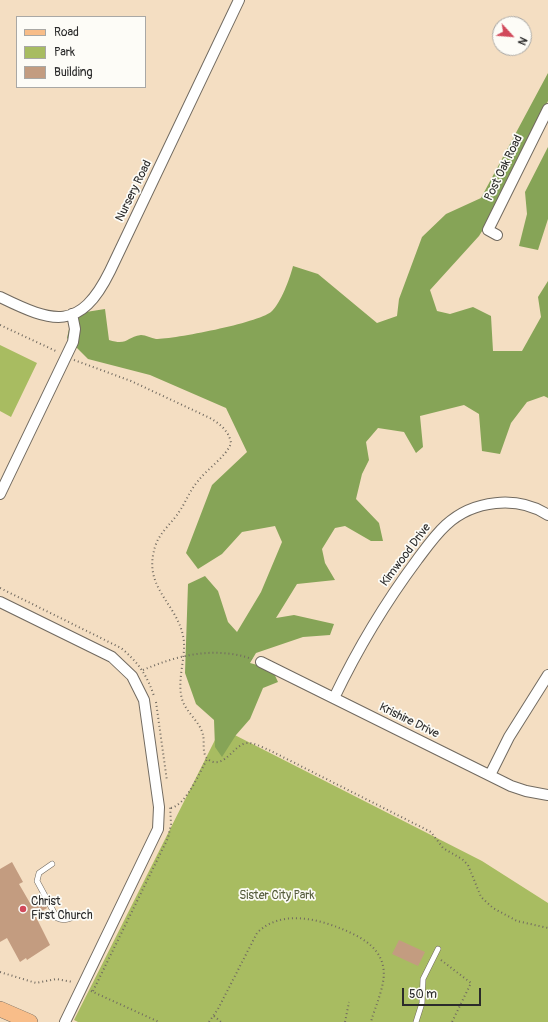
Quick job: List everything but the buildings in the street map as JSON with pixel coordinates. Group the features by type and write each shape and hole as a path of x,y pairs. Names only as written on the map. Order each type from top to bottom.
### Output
{"main road":[{"path":"0,1009 30,1022"}],"street":[{"name":"Nursery Road","path":"0,297 42,316 53,317 72,314 85,307 95,299 239,0"},
{"name":"Post Oak Road","path":"497,235 488,230 548,109"},
{"path":"0,494 74,342 75,329 72,314"},
{"name":"Kimwood Drive","path":"334,698 362,644 384,607 408,572 446,525 470,509 486,504 501,503 531,507 548,515"},
{"path":"0,602 112,657 132,676 144,700 159,807 158,829 66,1022"},
{"name":"Krishire Drive","path":"261,662 490,775 526,791 548,795"},
{"path":"490,775 509,737 548,675"}],"lane":[{"path":"52,864 39,873 37,881 58,918 69,920 79,914"},
{"path":"416,1022 422,1003 424,979 438,949"}],"path":[{"path":"0,325 67,357 131,381 210,418 222,426 230,438 230,447 197,482 179,512 160,536 154,551 152,573 154,582 180,630 184,642 184,656 180,687 186,709 202,729 205,755 207,759"},
{"path":"0,588 121,648 134,659 143,670 155,698 167,785"},
{"path":"143,670 184,656 221,653 243,656 261,662"},
{"path":"207,759 217,762 223,760 242,745 248,743 271,751 431,832 443,848 462,859 468,865 481,897 493,908 517,921 548,928"},
{"path":"170,808 176,807 185,797 207,759"},
{"path":"92,991 168,838 171,824 169,800"},
{"path":"209,1022 214,1016 257,933 264,926 272,922 293,918 322,921 360,936 378,954 384,973 371,1022"},
{"path":"435,955 471,983 452,1022"},
{"path":"0,972 36,983 63,979 159,1022"},
{"path":"345,1022 349,1002"},
{"path":"214,1016 221,1022"}],"green space":[{"path":"548,73 548,101 497,207 479,236 430,290 437,311 450,314 473,307 491,316 493,351 522,351 541,317 538,297 548,281 548,398 544,396 527,402 511,423 500,454 482,451 479,414 464,405 420,416 423,447 416,453 404,432 378,428 366,442 369,460 362,474 356,499 379,523 383,541 371,541 345,526 335,528 322,549 325,563 335,580 297,584 276,618 294,615 334,624 330,635 303,637 256,653 250,663 272,669 278,682 263,688 250,719 236,735 222,757 215,747 214,720 196,704 185,673 188,584 205,576 218,591 228,622 237,632 261,592 282,542 275,526 242,532 222,554 198,569 186,553 212,485 247,452 226,408 150,375 88,359 67,338 71,320 86,312 105,309 109,340 115,342 124,342 141,335 156,339 166,338 197,333 250,321 271,312 275,308 282,297 293,266 318,274 377,323 397,316 399,299 422,237 446,214 481,198"},
{"path":"548,147 548,219 538,250 519,246 527,214 525,192"},
{"path":"0,345 37,363 11,417 0,411"},
{"name":"Sister City Park","path":"221,728 482,861 548,903 548,1022 78,1022 74,1020"}],"place":[{"name":"Christ First Church","path":"23,909"}]}
